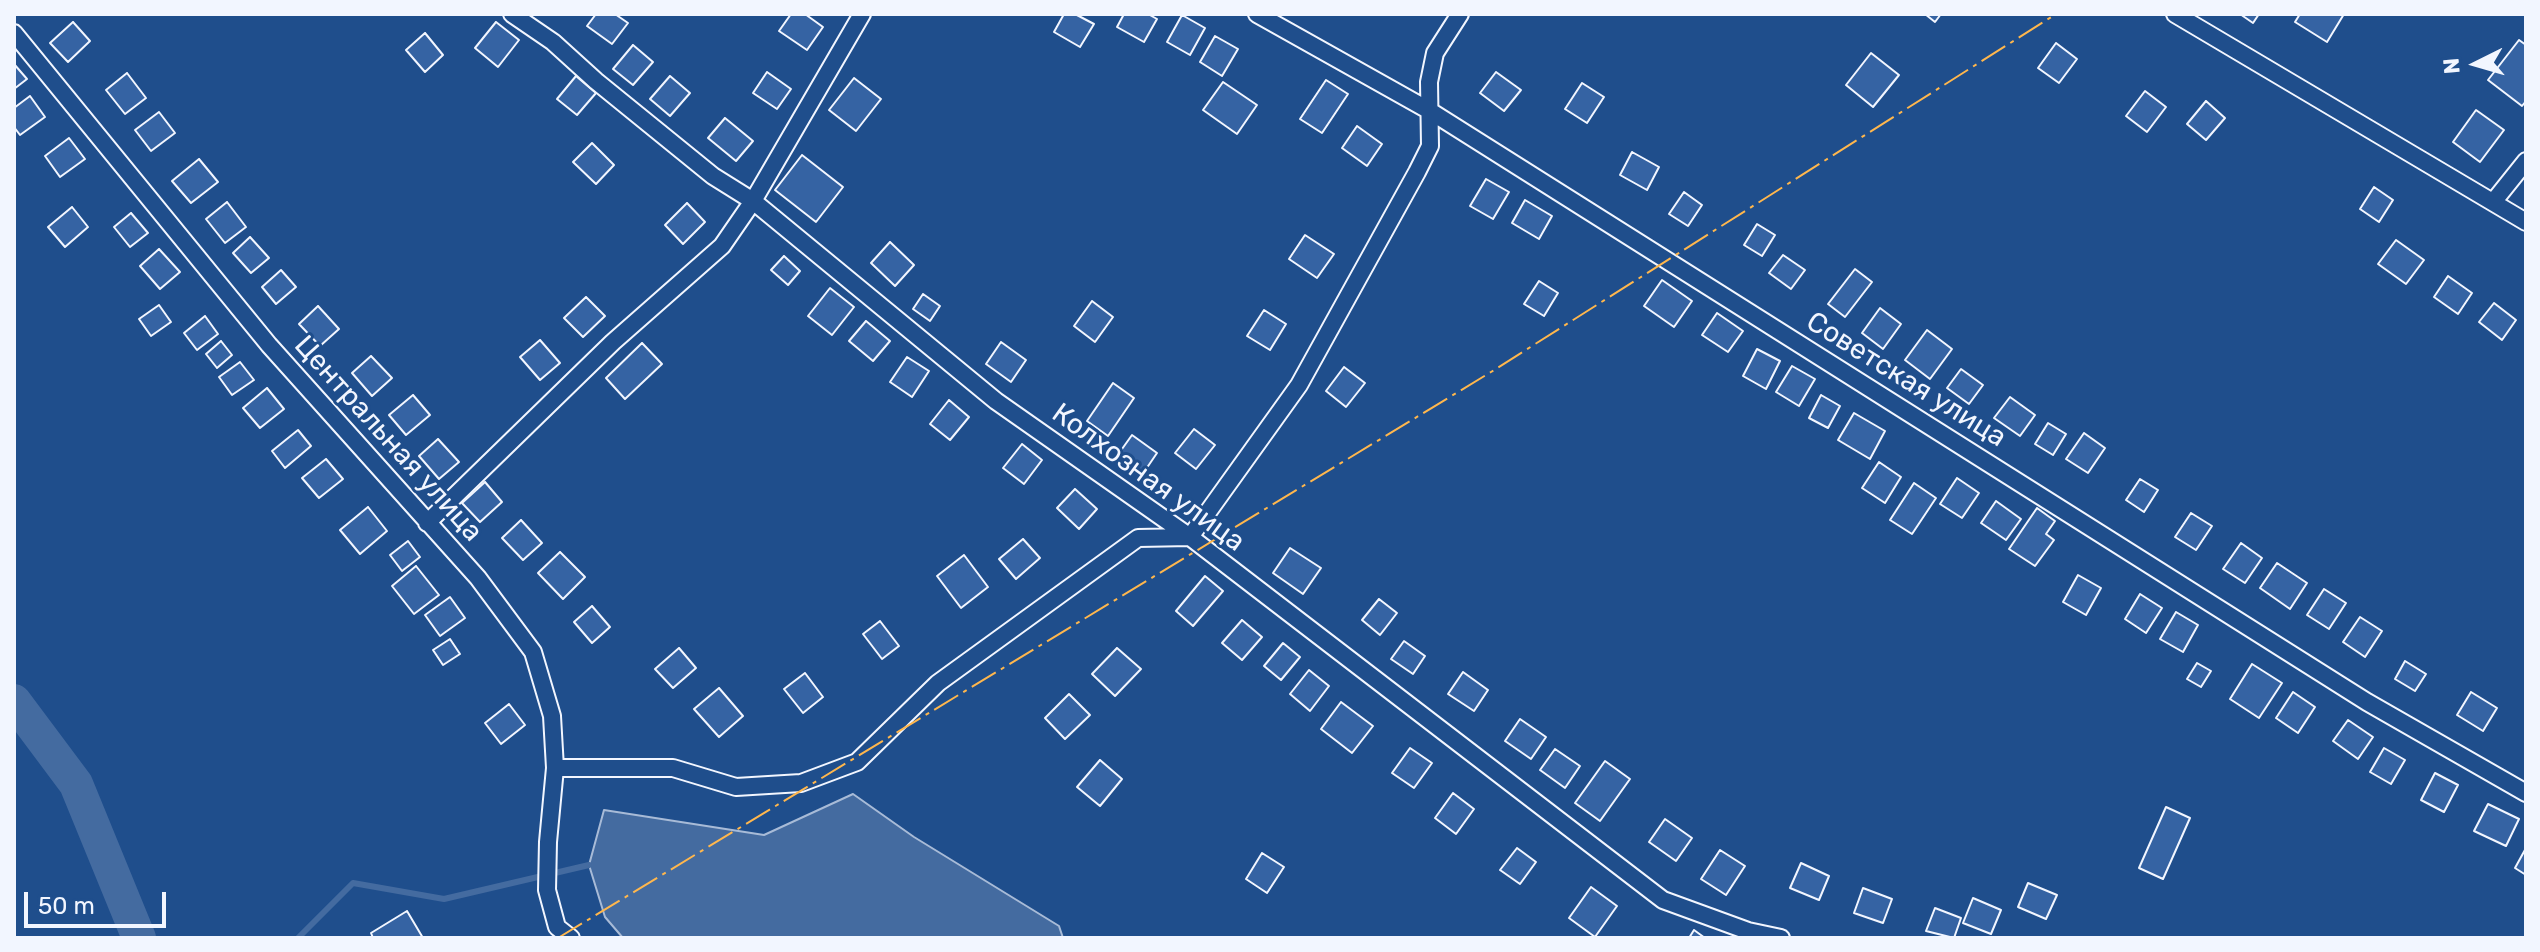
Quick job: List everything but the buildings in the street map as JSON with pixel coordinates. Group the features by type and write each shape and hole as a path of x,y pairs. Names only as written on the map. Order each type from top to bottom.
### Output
{"street":[{"name":"Колхозная улица","path":"512,14 553,42 713,176 753,201 996,401 1190,537 1663,900 1748,931 1781,938"},
{"path":"427,523 613,342 722,246 753,201 862,14"},
{"name":"Советская улица","path":"1257,14 1430,111 2353,694 2526,793"},
{"path":"555,768 673,768 736,787 801,783 857,762 938,683 1138,538 1190,537 1299,385 1430,146 1429,82 1435,53 1460,14"},
{"path":"2175,14 2526,222"},
{"name":"Центральная улица","path":"14,33 269,345 478,578 533,652 552,716 555,768 547,890 557,927 571,938"},
{"path":"2494,201 2526,161"}],"water":[{"path":"853,794 914,837 1059,926 1063,938 623,938 605,917 589,865 604,810 764,835"}],"waterway":[{"path":"14,701 76,784 139,938"},
{"path":"298,938 353,883 444,899 589,865"}],"power":[{"path":"558,938 1491,372 2056,14"}]}
